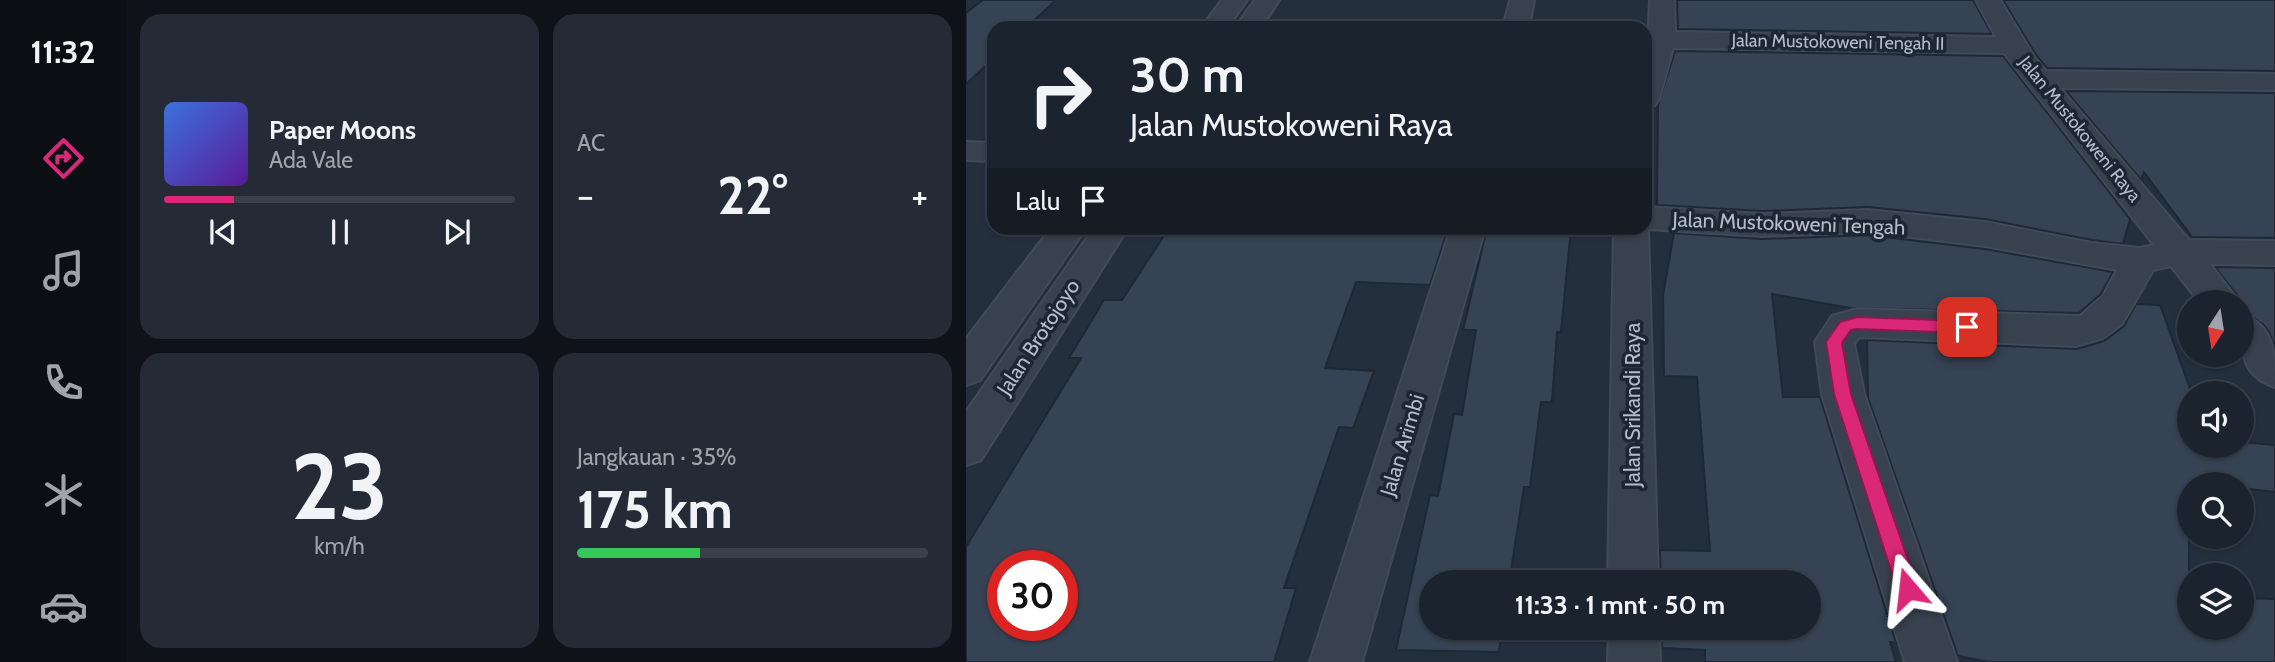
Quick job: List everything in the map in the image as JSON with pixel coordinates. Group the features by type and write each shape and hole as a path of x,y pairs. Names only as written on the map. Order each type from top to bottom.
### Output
{"street":[{"path":"1219,21 1235,0"},
{"path":"1253,21 1267,0"},
{"path":"1517,21 1521,0"},
{"path":"1652,75 1662,40 1662,0"},
{"name":"Jalan Mustokoweni Raya","path":"1989,0 2013,45 2037,79 2211,290"},
{"name":"Jalan Mustokoweni Tengah II","path":"1662,40 2013,45"},
{"path":"2037,79 2275,82"},
{"path":"966,151 987,152"},
{"name":"Jalan Mustokoweni Tengah","path":"1652,218 1762,225 1868,221 1985,234 2092,255 2140,260"},
{"name":"Jalan Brotojoyo","path":"966,369 1064,235"},
{"name":"Jalan Brotojoyo","path":"966,447 1106,235"},
{"name":"Jalan Arimbi","path":"1336,662 1466,235"},
{"name":"Jalan Srikandi Raya","path":"1632,235 1633,570"},
{"path":"1931,662 1843,394 1834,342 1846,326 1857,323 2076,331 2090,329 2110,316 2140,260 2181,253 2275,253"},
{"path":"2254,344 2275,371"},
{"path":"1634,640 1634,662"}],"building":[{"path":"983,0 1056,0 1034,21 987,21 987,64 966,84 966,13"},
{"path":"1677,0 1973,0 1992,34 1678,29"},
{"path":"2003,0 2275,0 2275,71 2047,68 2036,55"},
{"path":"1675,51 2003,56 2130,219 2123,244 1985,219 1868,207 1762,211 1657,205 1658,105"},
{"path":"2066,91 2275,93 2275,238 2192,237 2144,172 2141,180"},
{"path":"1674,233 1762,239 1868,235 1985,249 2113,272 2101,294 2079,313 1850,308 1772,294 1783,397 1820,397 1896,643 1890,642 1896,662 1705,662 1705,650 1662,648 1662,640 1821,640 1821,570 1661,570 1660,550 1710,551 1697,377 1664,376 1663,295"},
{"path":"1164,235 1446,235 1430,285 1356,282 1325,368 1374,371 1353,428 1339,427 1284,588 1296,588 1274,662 966,662 966,547 1081,358 1069,358 1104,300 1122,300"},
{"path":"1485,235 1570,235 1561,332 1557,332 1552,402 1541,402 1530,487 1524,487 1511,570 1419,570 1419,640 1500,640 1499,652 1396,650 1430,495 1438,496 1454,414 1462,415 1476,330 1463,330"},
{"path":"2215,267 2275,268 2275,349 2269,332 2254,319 2254,290 2233,290"},
{"path":"2136,304 2160,305 2177,352 2177,368 2183,368 2187,381 2177,381 2177,458 2254,458 2254,443 2275,445 2275,492 2254,489 2254,472 2177,472 2177,549 2189,549 2189,563 2177,563 2177,640 2254,640 2254,598 2275,599 2275,662 1989,662 1958,656 1868,398 1867,340 2077,349 2104,341 2124,326"}],"route":[{"path":"1908,589 1843,394 1834,342 1846,326 1857,323 1967,327"}]}
